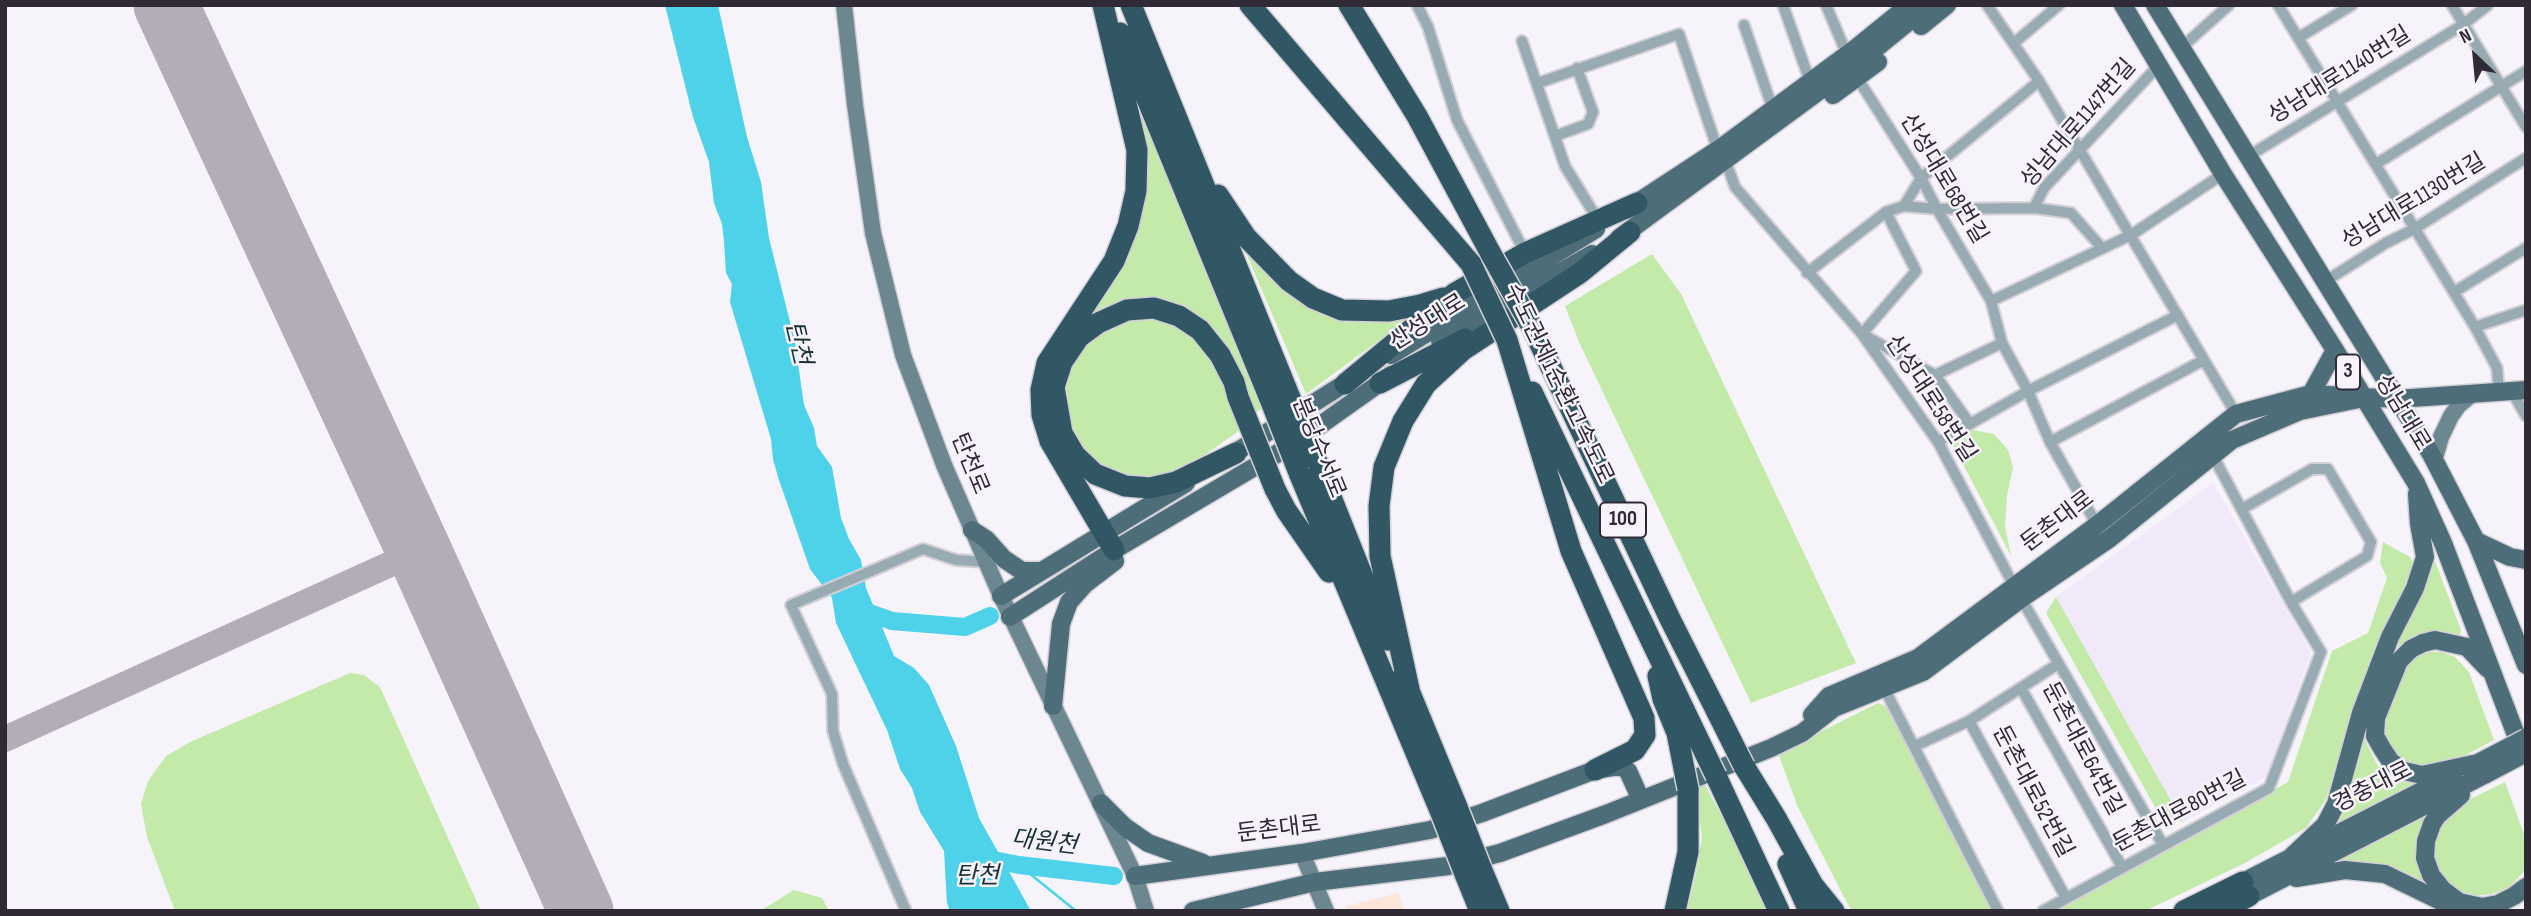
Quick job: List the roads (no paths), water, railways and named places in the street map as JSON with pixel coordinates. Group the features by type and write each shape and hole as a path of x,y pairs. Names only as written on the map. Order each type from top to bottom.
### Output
{"highway":[{"path":"1103,5 1137,150 1136,191 1128,226 1114,261 1047,363 1041,390 1042,415 1051,441 1109,542"},
{"name":"분당수서로","path":"1108,5 1308,467 1409,690 1443,816"},
{"name":"분당수서로","path":"1131,5 1191,152 1278,393"},
{"name":"수도권제1순환고속도로","path":"1250,5 1471,264 1646,630 1684,728 1716,776 1779,911"},
{"name":"수도권제1순환고속도로","path":"1349,5 1417,116 1525,320 1744,766 1809,911"},
{"path":"1191,152 1246,237 1289,281 1312,298 1342,310 1389,311 1420,305 1455,293"},
{"path":"1345,383 1455,293 1525,253 1637,203"},
{"path":"1409,690 1380,556 1379,506 1384,467 1403,421 1426,384 1463,350 1525,320 1630,232"},
{"path":"1236,453 1176,482 1150,488 1125,486 1095,474 1075,456 1062,433 1055,387 1062,362 1079,337 1098,323 1127,310 1154,308 1179,316 1200,330 1220,355 1234,382 1275,489 1286,509 1357,614"},
{"path":"1380,383 1525,320"},
{"path":"1507,340 1567,541 1644,718 1645,735 1635,750 1595,770"},
{"name":"분당수서로","path":"1308,467 1357,614 1465,869 1480,911"},
{"path":"1675,911 1688,852 1678,789 1684,728"},
{"path":"1744,766 1813,885 1834,911"},
{"name":"분당수서로","path":"1465,869 1499,911"},
{"path":"2184,911 2246,889"},
{"path":"2221,911 2246,889"}],"main road":[{"name":"탄천로","path":"844,5 855,105 876,245 903,355 944,465 1010,617 1135,876 1146,911"},
{"path":"1637,203 1694,156 1807,73 1854,50 1892,5"},
{"name":"산성대로","path":"1001,596 1042,572 1109,542 1153,529 1295,443 1435,345 1630,232 1726,162 1909,5"},
{"name":"산성대로","path":"1010,617 1109,542 1236,453 1637,203 1722,147 1854,50 1929,5"},
{"path":"1726,162 1813,110 1858,79 1947,5"},
{"name":"성남대로","path":"2123,5 2223,174 2336,349 2416,483 2443,543 2526,762"},
{"name":"성남대로","path":"2155,5 2434,461 2476,541 2526,665"},
{"path":"2311,394 2336,349"},
{"name":"둔촌대로","path":"1802,733 1814,712 1829,696 1919,658 2018,592 2109,540 2208,446 2236,414 2311,394 2397,399 2512,391"},
{"path":"2434,461 2451,416 2471,394"},
{"name":"둔촌대로","path":"1678,789 1802,733 1834,708 1923,672 2097,524 2208,446 2300,411 2364,398"},
{"path":"2291,857 2325,825 2336,804 2361,713 2390,637 2415,588 2425,557 2416,483"},
{"path":"1053,706 1061,624 1069,602 1085,583 1153,529"},
{"path":"972,530 986,539 1004,559 1022,571 1042,572"},
{"path":"2476,541 2510,557 2526,560"},
{"path":"2482,768 2422,775 2404,771 2391,762 2375,736 2376,718 2399,661 2411,649 2423,643 2435,640 2467,647 2494,675"},
{"name":"경충대로","path":"2246,889 2272,884 2482,768 2526,738"},
{"name":"경충대로","path":"2246,889 2291,857 2482,768 2526,753"},
{"path":"1595,770 1618,766 1625,769 1641,800"},
{"path":"2482,768 2432,824 2426,841 2425,858 2431,875 2443,890 2459,902 2482,907 2498,904 2526,887"},
{"name":"둔촌대로","path":"1135,876 1302,853 1443,816 1482,813 1595,770"},
{"path":"1193,911 1315,882 1465,869 1500,853 1641,800 1678,789"},
{"path":"1101,803 1125,827 1147,842 1207,864"},
{"path":"1302,853 1326,911"},
{"path":"2272,884 2345,870 2367,871 2385,874 2462,911"}],"street":[{"path":"1417,5 1428,27 1457,120 1525,253"},
{"path":"1783,5 1807,73"},
{"path":"1826,5 1854,50"},
{"path":"1987,5 2081,149 2236,414"},
{"path":"2014,43 2059,5"},
{"path":"2180,48 2230,5"},
{"path":"2278,5 2454,292 2526,416"},
{"path":"2298,38 2352,5"},
{"path":"2452,5 2526,127"},
{"name":"성남대로1140번길","path":"2247,157 2464,24 2488,5"},
{"path":"1744,24 1770,102"},
{"path":"1538,83 1679,34 1715,142"},
{"path":"1522,41 1565,166 1598,220"},
{"name":"성남대로1147번길","path":"1904,205 1937,209 2034,208 2044,188 2159,65"},
{"path":"1555,136 1588,124 1594,112 1577,68"},
{"path":"2376,164 2526,71"},
{"name":"산성대로68번길","path":"1858,79 1922,178 1937,209 1992,301 2002,343 2028,391 2050,442 2097,524"},
{"path":"1807,273 1886,212 1904,205 1922,178 2039,81"},
{"name":"성남대로1130번길","path":"2324,282 2526,158"},
{"name":"산성대로58번길","path":"1726,162 1735,187 1862,334 1938,442 2018,592"},
{"path":"1992,301 2131,235 2223,174"},
{"path":"2034,208 2071,213 2102,248"},
{"name":"산성대로58번길","path":"1862,334 1916,271 1886,212"},
{"path":"2454,292 2526,248"},
{"path":"2474,327 2526,310"},
{"path":"1938,442 2028,391 2178,315"},
{"path":"1862,334 1935,374 1970,424"},
{"path":"1935,374 2002,343"},
{"path":"2050,442 2204,360"},
{"name":"둔촌대로80번길","path":"2043,911 2269,788 2320,652 2208,446"},
{"path":"2242,509 2312,469 2328,469 2371,542 2367,556 2291,602"},
{"path":"906,911 843,764 833,731 832,694 791,605 923,549 956,560 986,562"},
{"name":"둔촌대로64번길","path":"2018,592 2163,845"},
{"name":"둔촌대로64번길","path":"2058,664 2021,688 2122,867"},
{"path":"1884,688 1998,911"},
{"path":"1969,720 2021,688"},
{"name":"둔촌대로52번길","path":"1915,746 1969,720 2066,898"}],"water":[{"name":"탄천","path":"665,5 718,5 747,137 761,182 769,238 795,342 804,405 814,428 817,446 832,467 841,518 861,560 866,588 894,656 914,668 929,685 956,746 979,818 1031,911 950,911 947,903 944,851 920,812 912,788 900,769 887,730 836,623 832,598 810,569 778,477 771,439 730,302 732,284 726,273 722,224 714,203 709,162 693,117"}],"waterway":[{"path":"861,610 892,621 965,627 990,616"},
{"name":"대원천","path":"983,858 1114,876"},
{"path":"1019,865 1076,911"}]}
